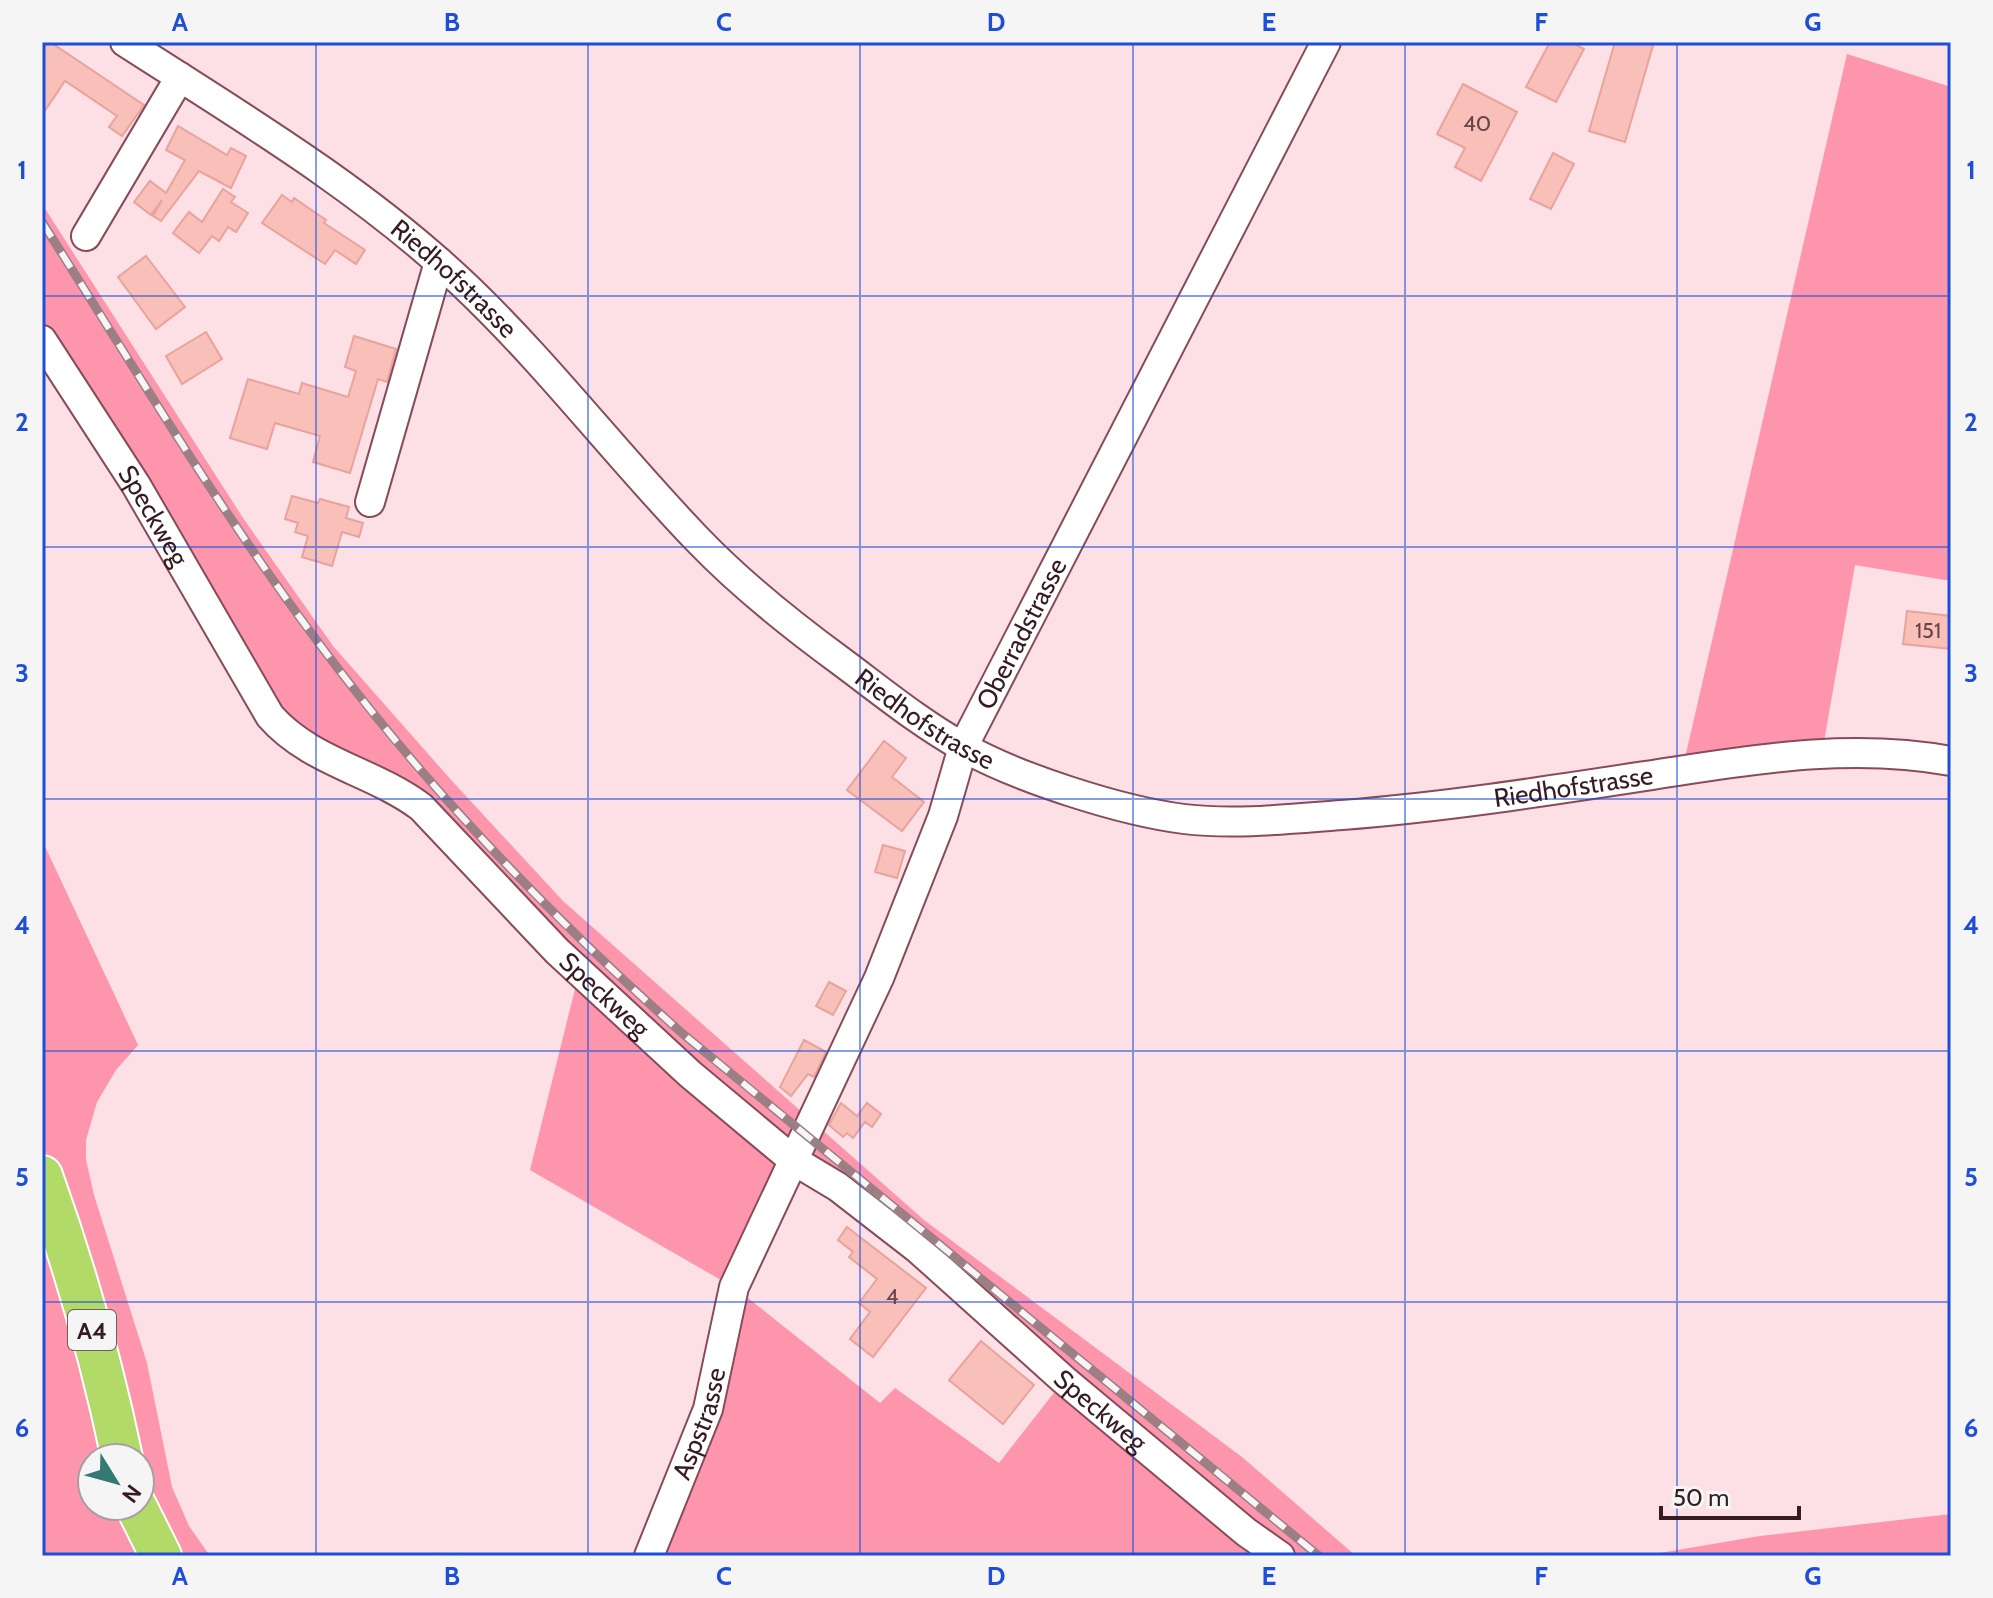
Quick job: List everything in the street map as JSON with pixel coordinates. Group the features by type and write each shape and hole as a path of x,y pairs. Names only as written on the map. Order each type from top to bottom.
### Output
{"highway":[{"name":"A4","path":"42,1176 89,1321 119,1442"},
{"path":"144,1522 161,1556"}],"street":[{"name":"Riedhofstrasse","path":"125,42 361,199 439,262 543,365 681,522 734,575 820,646 929,726 963,747 1019,771 1118,805 1178,818 1225,822 1298,819 1470,803 1804,754 1874,753 1951,761"},
{"name":"Oberradstrasse","path":"734,1287 892,949 943,816 963,747 1326,42"},
{"path":"86,236 180,77"},
{"path":"370,502 439,262"},
{"name":"Speckweg","path":"42,340 129,474 270,716 285,733 314,751 406,795 421,807 579,973 690,1074 793,1160 838,1187 918,1249 1064,1380 1246,1532 1280,1556"},
{"name":"Aspstrasse","path":"649,1556 708,1409 734,1287"}],"shaded area":[{"path":"1847,54 1951,87 1951,581 1855,565 1822,753 1682,771"},
{"path":"42,204 243,518 333,646 563,901 924,1220 1242,1457 1356,1556 649,1556 733,1287 530,1170 579,973 440,826 299,743 42,340","holes":["793,1160 1064,1380 999,1463 895,1388 880,1403 734,1287"]},
{"path":"42,840 138,1045 116,1070 97,1102 86,1140 86,1160 94,1195 147,1363 172,1487 189,1526 210,1556 42,1556"},
{"path":"1951,1514 1951,1556 1642,1556 1760,1536"}],"building":[{"path":"42,42 50,42 144,105 122,136 109,127 117,116 65,81 42,115"},
{"path":"1550,42 1571,42 1584,49 1556,102 1526,87"},
{"path":"1615,42 1654,42 1625,142 1589,131"},
{"path":"1463,84 1517,112 1481,181 1455,167 1465,148 1437,134"},
{"path":"178,126 227,155 231,148 246,156 231,188 199,171 161,221 153,216 162,200 151,215 134,202 150,181 166,193 185,160 166,150"},
{"path":"1553,153 1574,164 1551,209 1530,199"},
{"path":"223,189 235,197 231,202 248,213 236,232 228,227 219,241 212,236 199,253 173,233 189,212 202,222"},
{"path":"282,195 292,202 294,198 326,220 324,223 365,250 356,264 335,250 325,264 262,223"},
{"path":"146,256 185,307 156,329 118,277"},
{"path":"206,332 222,359 182,384 166,356"},
{"path":"354,336 396,349 387,382 378,379 350,473 313,462 320,436 275,423 267,449 230,438 248,379 299,394 302,383 348,397 356,371 345,367"},
{"path":"292,496 349,507 346,518 363,523 359,537 342,532 332,566 302,557 308,536 295,532 298,523 285,519"},
{"path":"1907,611 1951,616 1951,649 1903,644"},
{"path":"884,741 906,758 892,777 924,802 902,831 847,790"},
{"path":"883,845 905,851 897,878 875,872"},
{"path":"829,982 846,991 833,1015 816,1006"},
{"path":"804,1040 826,1052 814,1077 808,1074 791,1096 780,1087"},
{"path":"841,1103 857,1116 867,1103 881,1114 872,1127 865,1122 853,1138 847,1133 843,1137 829,1125"},
{"path":"847,1227 926,1288 873,1357 850,1339 870,1312 859,1303 877,1279 849,1257 853,1252 838,1240"},
{"path":"981,1341 1034,1385 1003,1424 949,1380"}],"railway":[{"path":"42,222 187,452 302,621 421,771 504,862 592,950 683,1034 1319,1556"}]}
